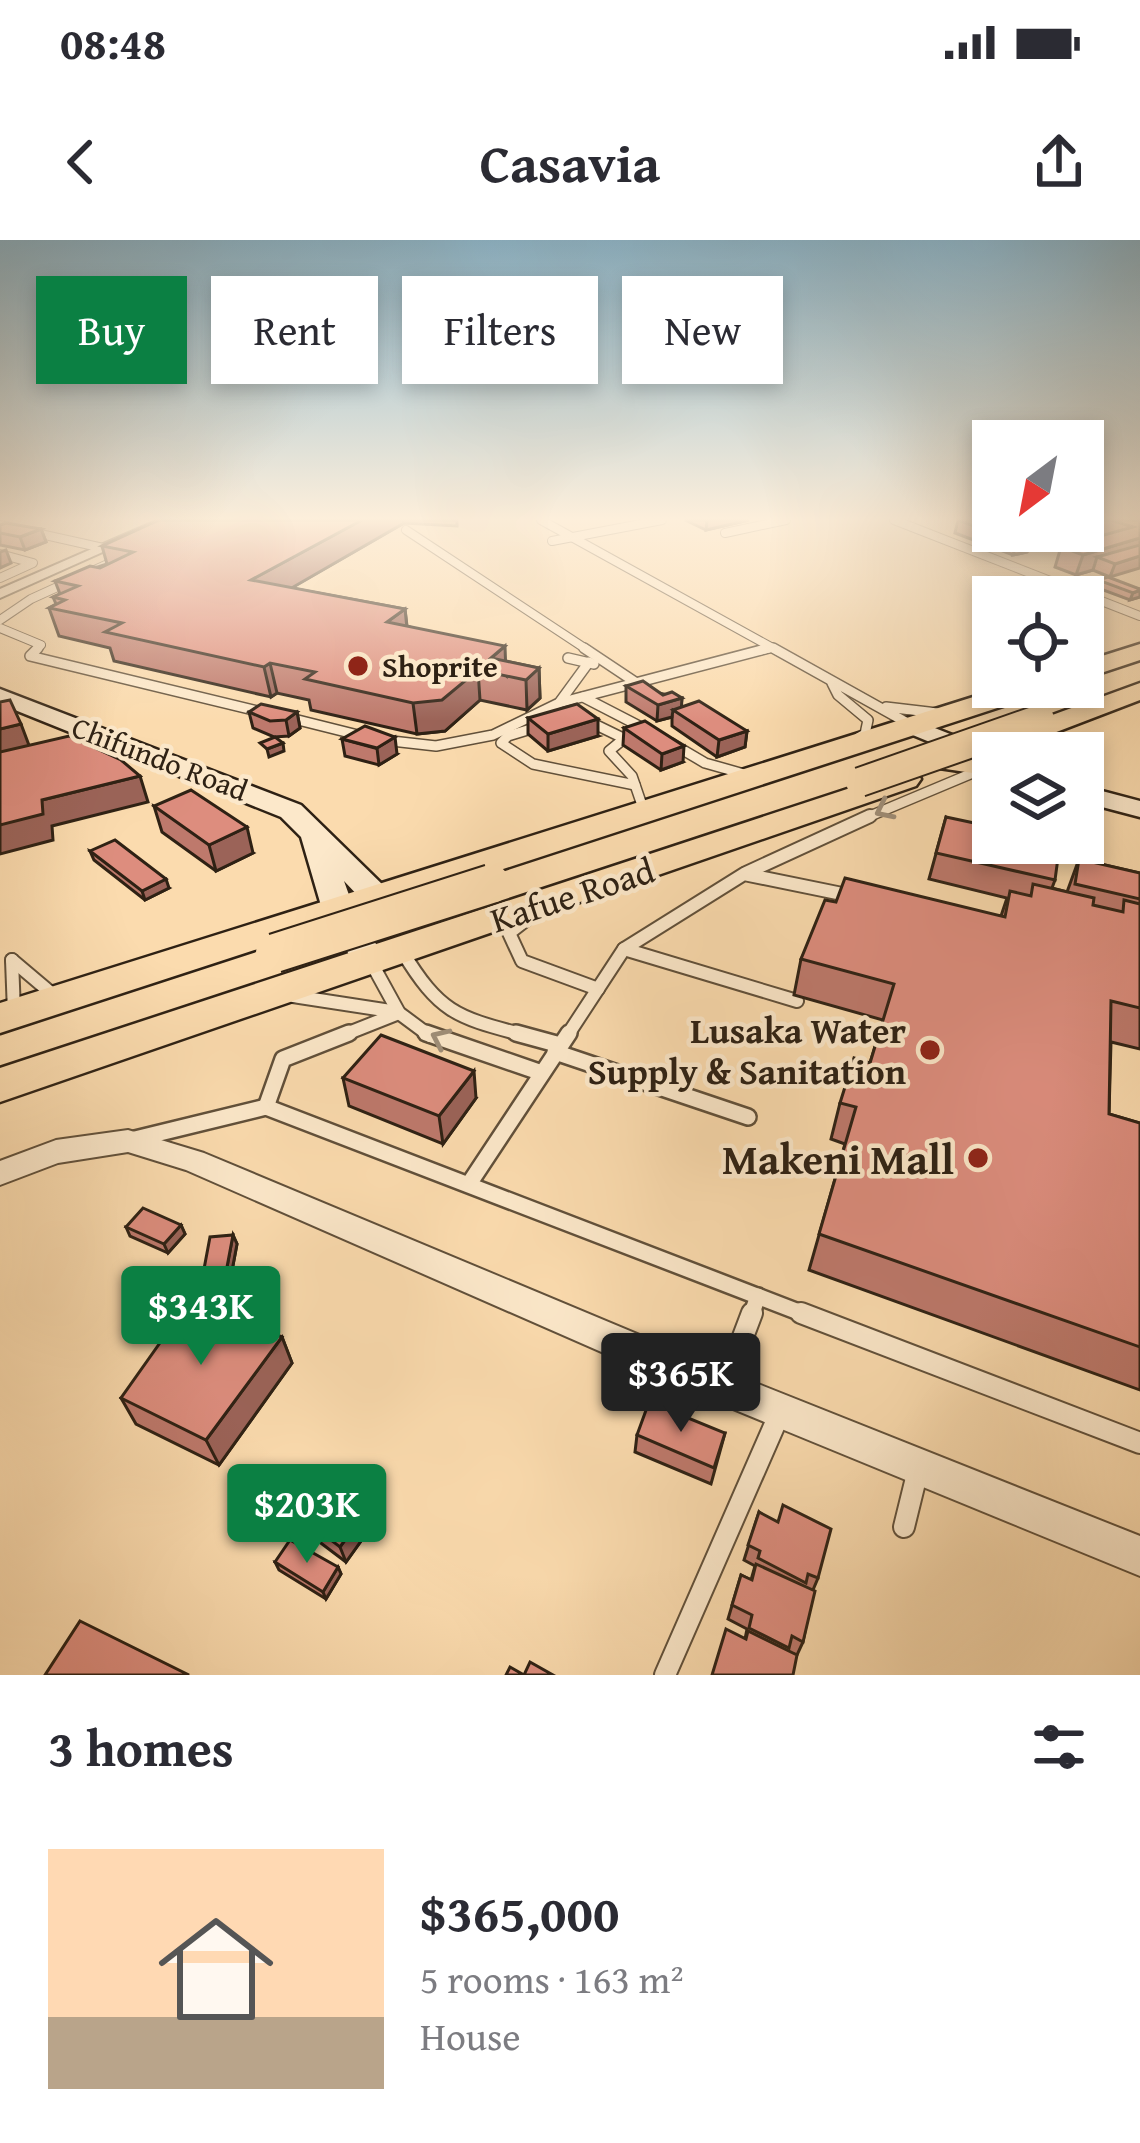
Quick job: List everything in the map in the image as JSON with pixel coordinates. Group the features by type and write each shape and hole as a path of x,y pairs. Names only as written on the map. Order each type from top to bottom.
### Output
{"main road":[{"path":"1104,664 1140,652"},
{"name":"Kafue Road","path":"1104,678 1140,664"},
{"name":"Kafue Road","path":"5,1024 58,999 376,896 640,798 752,777 846,768 912,726 962,710 1027,721 1140,679"},
{"name":"Kafue Road","path":"0,1062 276,971 846,768 1140,691"},
{"name":"Kafue Road","path":"5,1024 276,971 385,955 972,766"},
{"name":"Kafue Road","path":"0,1085 276,971"}],"street":[{"name":"Chifundo Road","path":"0,696 100,743 260,796 291,812 376,896 385,955"},
{"path":"912,726 972,758"},
{"path":"1104,799 1140,808"},
{"path":"313,832 338,909 385,955"},
{"path":"0,1173 56,1152 128,1141 194,1162 724,1388 1140,1556"}],"lane":[{"path":"57,587 31,599 0,624 41,645 30,656 416,746 494,735 582,696 772,647"},
{"path":"489,587 635,682"},
{"path":"662,587 912,726"},
{"path":"1066,587 1140,616"},
{"path":"651,595 668,590"},
{"path":"674,607 692,603"},
{"path":"699,621 715,616"},
{"path":"560,703 590,657"},
{"path":"830,680 838,695 868,720 846,768"},
{"path":"582,696 704,763 752,777"},
{"path":"873,705 908,712 962,710"},
{"path":"574,716 623,738"},
{"path":"552,722 508,736 501,743 533,764 640,798"},
{"path":"640,798 609,751 623,738 645,729"},
{"path":"470,1184 624,950 744,874 972,773"},
{"path":"744,874 871,900"},
{"path":"552,900 509,933 522,961 598,989"},
{"path":"624,950 797,1001"},
{"path":"385,955 399,1013"},
{"path":"385,955 458,1017 748,1118"},
{"path":"276,971 399,1013 436,1040 542,1072"},
{"path":"266,1107 284,1059 399,1013"},
{"path":"128,1141 266,1107 1140,1443"},
{"path":"724,1388 758,1295"},
{"path":"665,1675 782,1409"},
{"path":"904,1527 919,1466"}],"building":[{"path":"76,587 288,587 405,609 387,622 505,646 491,658 539,668 526,680 478,670 442,700 413,703 305,679 315,672 270,663 264,667 105,632 122,623 49,608 65,600 53,597"},
{"path":"643,681 663,695 672,692 682,698 658,705 626,686"},
{"path":"10,700 21,724 0,729 0,702"},
{"path":"699,701 747,731 719,740 673,710"},
{"path":"261,704 297,712 286,720 270,721 249,712"},
{"path":"577,704 598,719 548,734 528,718"},
{"path":"645,721 684,746 662,754 624,728"},
{"path":"365,726 395,737 377,748 342,739"},
{"path":"69,736 121,760 140,776 42,800 43,814 0,825 0,752"},
{"path":"275,737 283,743 267,749 260,743"},
{"path":"191,790 247,827 209,845 154,806"},
{"path":"946,817 972,823 972,861 936,853"},
{"path":"115,840 166,879 142,891 90,851"},
{"path":"984,864 1057,864 1055,880"},
{"path":"1078,864 1140,873 1140,899 1075,884"},
{"name":"Makeni Mall","path":"845,878 1005,917 1010,891 1031,896 1033,884 1094,898 1093,905 1123,912 1124,900 1140,904 1140,1008 1111,1001 1109,1114 1140,1123 1140,1347 819,1234 856,1107 840,1103 854,1058 870,1063 894,984 801,959 825,900 836,902"},
{"path":"381,1035 474,1071 439,1116 343,1078"},
{"path":"143,1208 181,1225 164,1244 126,1227"},
{"path":"233,1235 224,1283 201,1285 210,1237"},
{"path":"191,1299 282,1337 206,1440 121,1398"},
{"path":"649,1402 725,1433 714,1468 637,1435"},
{"path":"307,1479 361,1518 340,1547 286,1506"},
{"path":"783,1505 831,1529 818,1578 808,1574 806,1583 758,1558 760,1551 748,1545 759,1512 778,1522"},
{"path":"290,1540 338,1567 323,1592 275,1562"},
{"path":"756,1564 815,1591 803,1642 792,1636 789,1648 749,1628 752,1615 732,1605 741,1575 752,1580"},
{"path":"80,1621 189,1675 45,1675"},
{"path":"726,1629 746,1639 748,1631 797,1655 793,1675 712,1675"},
{"path":"530,1662 553,1675 524,1675"}],"place":[{"name":"Shoprite","path":"358,666"},
{"name":"Lusaka Water Supply & Sanitation","path":"930,1050"},
{"name":"Makeni Mall","path":"978,1158"}]}
